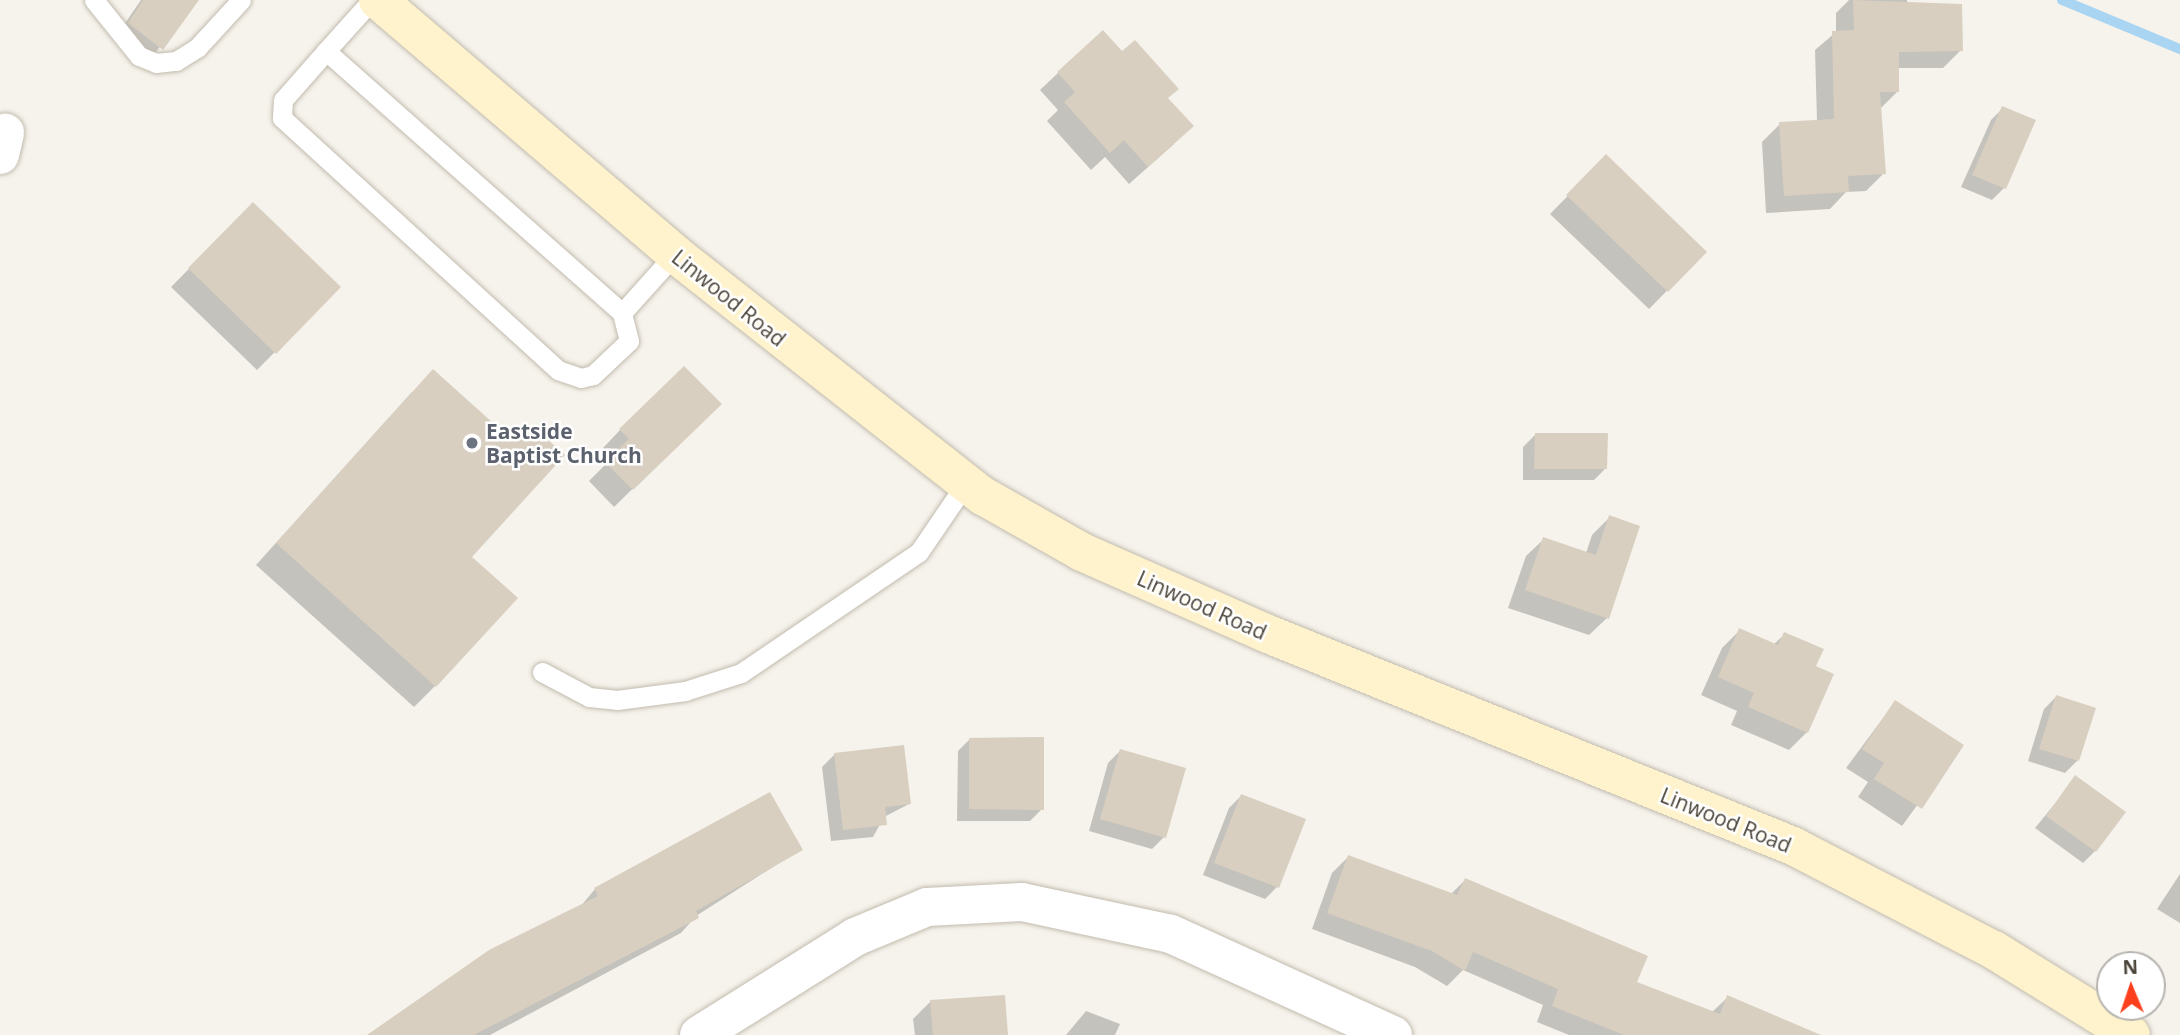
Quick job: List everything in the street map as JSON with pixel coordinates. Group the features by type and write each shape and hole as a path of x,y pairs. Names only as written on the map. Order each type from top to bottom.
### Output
{"street":[{"name":"Linwood Road","path":"378,0 675,254 966,484 1082,552 1268,634 1793,846 1994,950 2131,1035"},
{"path":"699,1035 855,937 915,912 1022,902 1171,934 1393,1035"}],"lane":[{"path":"94,0 131,49 156,63 176,61 197,48 241,0"},
{"path":"326,51 622,313 629,341 593,375 581,378 558,370 290,129 282,118 283,100 326,51 372,0"},
{"path":"622,313 675,254"},
{"path":"542,672 589,697 617,700 685,691 741,673 919,552 966,484"}],"building":[{"path":"143,0 199,0 163,50 128,23"},
{"path":"1853,0 1962,4 1963,51 1899,52 1899,92 1880,92 1886,174 1848,176 1849,192 1784,196 1779,122 1834,119 1832,31 1854,30"},
{"path":"1103,30 1122,51 1135,40 1179,89 1168,98 1194,126 1148,167 1124,140 1110,153 1064,102 1075,92 1057,72"},
{"path":"2002,106 2036,120 2006,189 1972,175"},
{"path":"1606,154 1707,252 1668,292 1566,195"},
{"path":"253,202 341,287 276,354 188,268"},
{"path":"684,366 722,404 633,490 605,462 629,439 619,429"},
{"path":"433,369 513,441 529,423 565,455 472,557 518,598 436,687 276,543"},
{"path":"1535,433 1608,433 1607,469 1534,469"},
{"path":"1609,515 1640,526 1609,619 1525,590 1543,537 1596,555"},
{"path":"1739,628 1778,645 1784,632 1824,649 1816,666 1834,674 1808,733 1748,707 1754,693 1718,677"},
{"path":"2056,695 2096,708 2079,761 2039,749"},
{"path":"1895,700 1964,745 1922,809 1874,779 1884,763 1862,749"},
{"path":"1044,737 1044,810 969,809 969,738"},
{"path":"904,745 911,804 885,807 887,825 843,830 834,753"},
{"path":"1120,749 1186,768 1166,838 1100,819"},
{"path":"2075,775 2126,812 2096,852 2046,816"},
{"path":"770,792 803,850 696,911 699,918 474,1035 367,1035 489,950 598,896 594,888"},
{"path":"1241,794 1306,819 1279,888 1214,863"},
{"path":"1348,855 1457,895 1465,878 1648,956 1637,982 1720,1014 1727,995 1821,1035 1624,1035 1552,1006 1558,989 1473,952 1465,971 1432,951 1327,913"},
{"path":"1005,995 1008,1035 933,1035 930,1000"}],"waterway":[{"path":"2062,0 2180,49"}],"place":[{"name":"Eastside Baptist Church","path":"472,443"}]}
